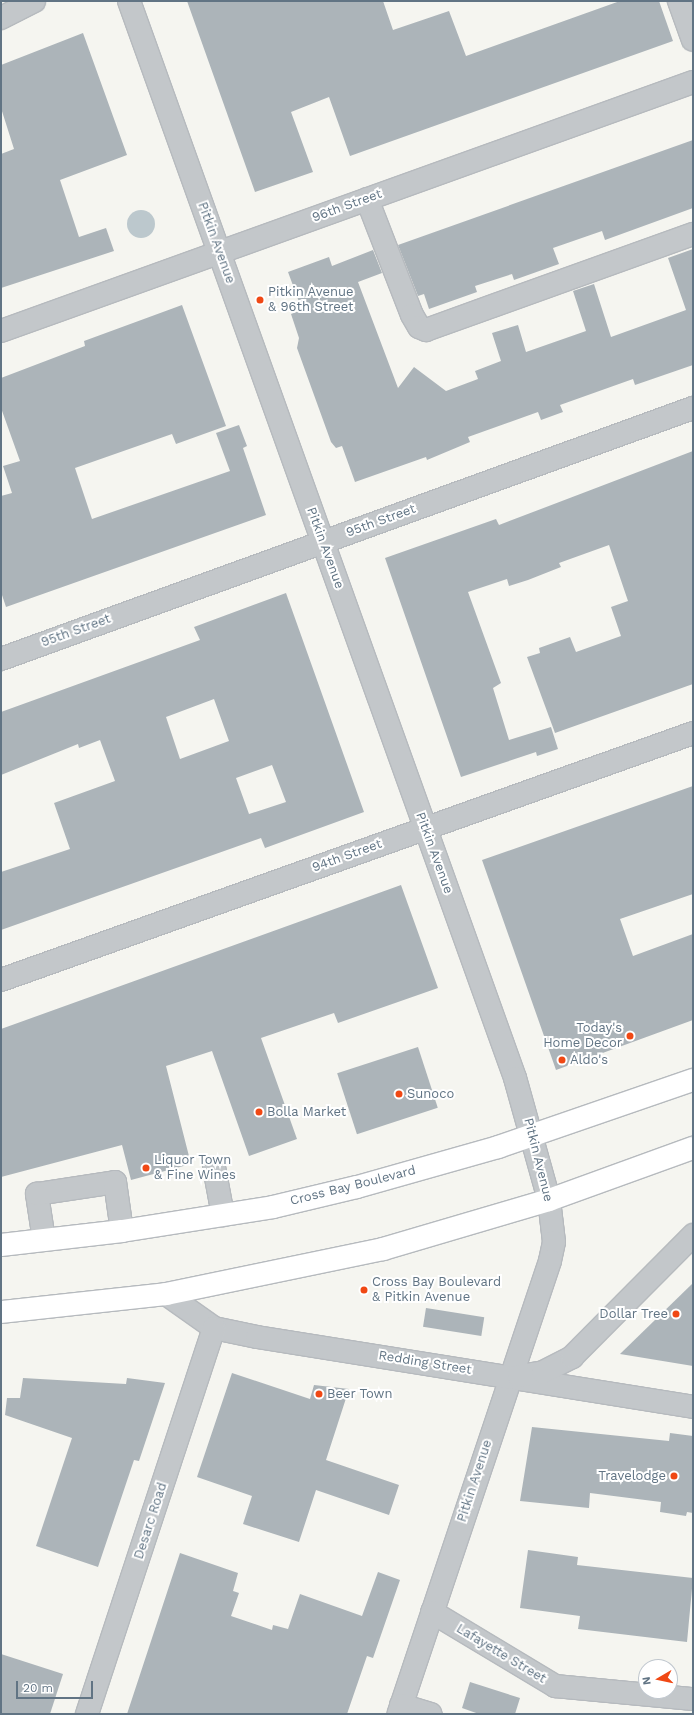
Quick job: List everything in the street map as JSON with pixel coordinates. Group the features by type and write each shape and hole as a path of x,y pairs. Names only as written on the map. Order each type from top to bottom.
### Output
{"main road":[{"name":"Cross Bay Boulevard","path":"1,1245 122,1231 223,1215 357,1187 533,1136 693,1080"},
{"path":"1,1312 166,1294 383,1249 549,1200 693,1148"}],"street":[{"path":"1,18 34,1"},
{"name":"Pitkin Avenue","path":"129,1 220,252 533,1136 549,1200 554,1242 550,1261 400,1709"},
{"path":"679,1 693,40"},
{"name":"96th Street","path":"1,331 367,199 692,86"},
{"path":"367,199 412,315 419,327 426,330 693,234"},
{"name":"95th Street","path":"1,659 693,408"},
{"name":"94th Street","path":"1,980 693,733"},
{"path":"214,1167 223,1215"},
{"path":"44,1240 37,1194 115,1182 122,1231"},
{"path":"510,1378 543,1372 572,1357 693,1235"},
{"name":"Redding Street","path":"166,1294 214,1328 693,1407"},
{"name":"Desarc Road","path":"87,1714 214,1328"},
{"name":"Lafayette Street","path":"432,1612 555,1686 693,1699"},
{"path":"400,1709 431,1714"}],"shaded area":[{"path":"141,210 147,211 151,214 154,218 154,230 151,234 147,237 141,238 135,237 131,234 128,230 127,224 128,218 131,214 135,211"}],"building":[{"path":"187,1 383,1 393,30 449,11 466,56 620,1 659,1 673,41 350,156 329,97 291,112 313,172 255,192"},
{"path":"83,33 127,155 60,180 79,237 106,228 114,251 1,288 1,154 14,149 1,108 1,65"},
{"path":"693,140 693,208 605,240 602,231 553,248 559,264 514,280 512,274 475,286 477,292 429,309 424,294 418,296 398,245"},
{"path":"693,249 693,365 635,385 633,379 560,405 563,412 541,420 538,412 468,437 470,442 427,460 426,457 355,482 342,446 336,448 331,442 297,348 299,338 291,314 302,310 288,272 329,257 332,266 373,250 382,273 358,282 398,388 414,367 446,391 478,379 475,371 501,361 492,333 518,325 526,352 586,331 573,291 594,284 611,337 686,310 668,258"},
{"path":"182,305 226,426 176,444 172,434 75,468 92,519 230,471 216,433 239,425 247,446 243,448 266,515 6,607 1,592 1,496 12,493 3,466 20,461 1,408 1,378 85,346 84,341"},
{"path":"693,451 693,684 555,733 527,657 540,653 539,648 570,637 576,652 621,636 611,607 628,601 609,545 559,563 561,567 528,580 509,586 507,579 468,592 501,683 493,688 509,740 551,727 558,749 537,756 536,752 461,777 385,558 496,519 499,525"},
{"path":"286,593 364,812 265,848 261,838 1,930 1,872 70,849 54,803 115,781 100,740 79,748 78,744 1,775 1,712 200,640 194,627","holes":["214,699 229,741 180,759 166,717","272,765 286,802 249,814 236,778"]},
{"path":"693,786 693,894 620,919 633,956 693,934 693,1020 556,1070 482,860"},
{"path":"401,885 438,988 338,1023 334,1013 261,1038 297,1139 249,1156 212,1051 166,1066 191,1164 131,1180 122,1145 1,1177 1,1029"},
{"path":"418,1047 438,1108 357,1134 337,1073"},
{"path":"693,1283 693,1366 620,1354"},
{"path":"426,1308 484,1317 481,1336 423,1327"},
{"path":"232,1373 310,1399 314,1385 349,1389 326,1460 399,1485 389,1515 316,1490 299,1542 243,1524 252,1496 197,1477"},
{"path":"23,1378 126,1384 127,1378 165,1383 139,1461 134,1460 98,1567 36,1546 72,1438 5,1415 7,1398 20,1398"},
{"path":"532,1427 669,1441 670,1433 693,1436 693,1513 687,1512 686,1516 660,1512 661,1502 590,1493 589,1508 520,1501"},
{"path":"528,1550 578,1557 577,1565 693,1578 687,1642 578,1629 580,1616 520,1608"},
{"path":"180,1553 238,1573 233,1591 239,1593 231,1616 272,1630 273,1625 288,1629 300,1594 362,1616 378,1572 400,1580 373,1658 367,1656 347,1714 127,1714"},
{"path":"1,1654 63,1674 50,1714 1,1714"},
{"path":"470,1682 520,1698 515,1714 479,1714 462,1708"}],"place":[{"name":"Pitkin Avenue & 96th Street","path":"260,300"},
{"name":"Today's Home Decor","path":"630,1036"},
{"name":"Aldo's","path":"562,1060"},
{"name":"Sunoco","path":"399,1094"},
{"name":"Bolla Market","path":"259,1112"},
{"name":"Liquor Town & Fine Wines","path":"146,1168"},
{"name":"Cross Bay Boulevard & Pitkin Avenue","path":"364,1290"},
{"name":"Dollar Tree","path":"676,1314"},
{"name":"Beer Town","path":"319,1394"},
{"name":"Travelodge","path":"674,1476"}]}
